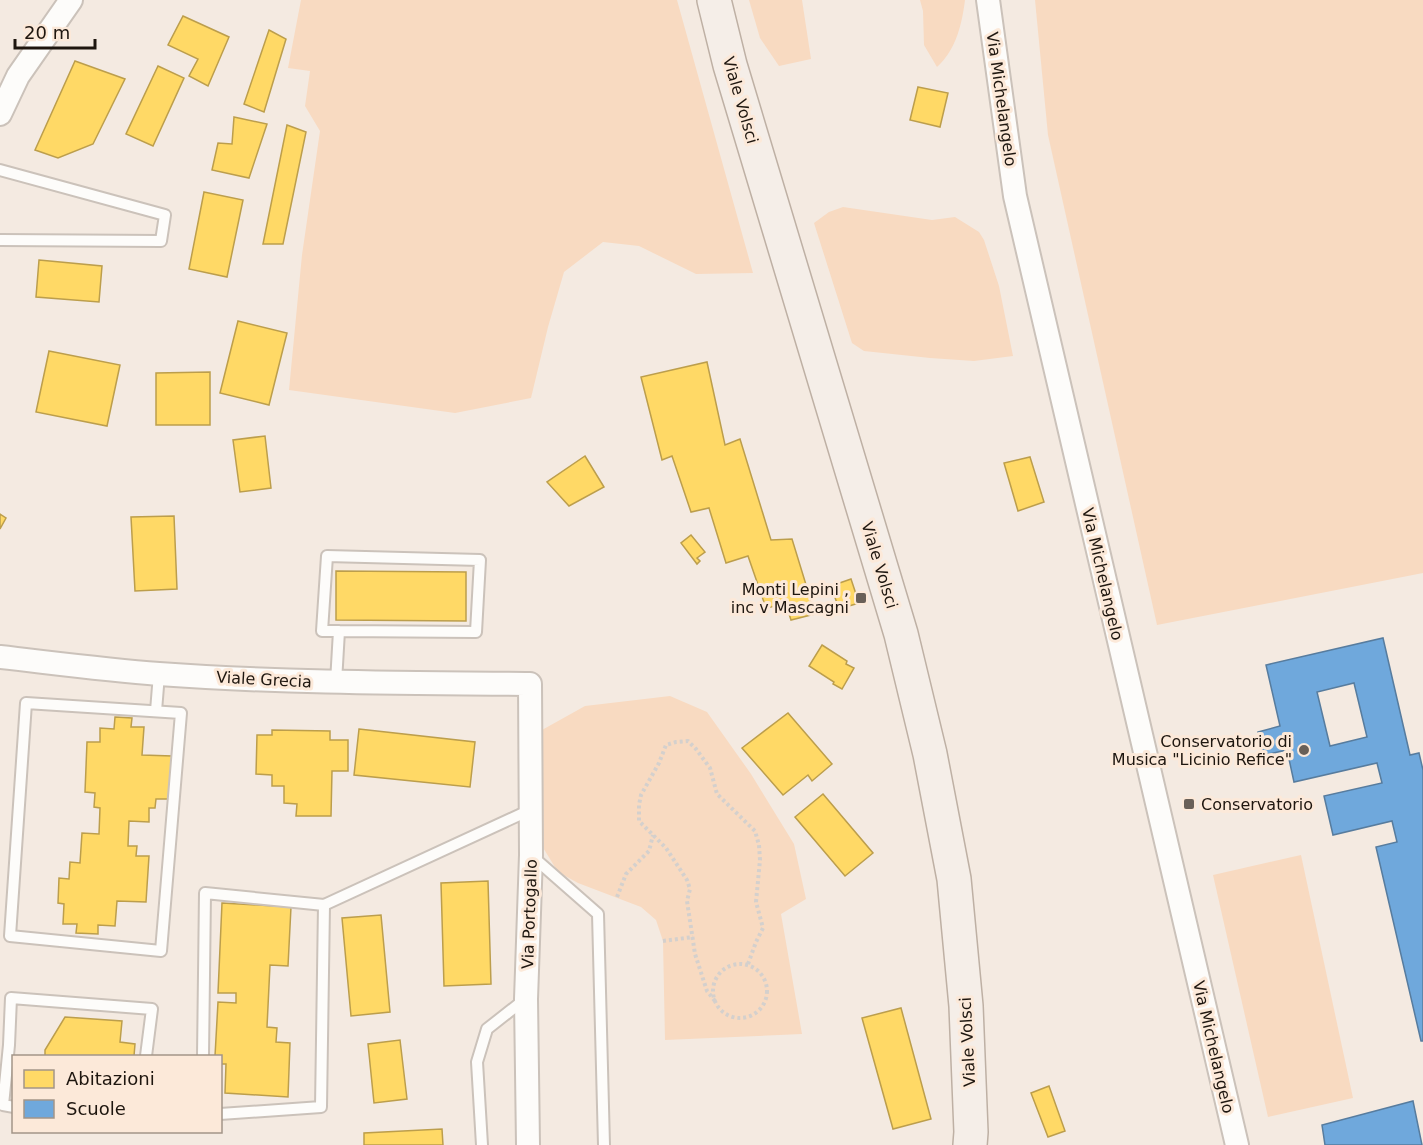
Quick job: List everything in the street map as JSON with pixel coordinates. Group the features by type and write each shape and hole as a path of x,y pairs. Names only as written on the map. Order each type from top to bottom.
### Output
{"main road":[{"name":"Viale Volsci","path":"714,0 730,64 897,622 930,754 954,879 966,1006 970,1145"}],"street":[{"path":"0,114 18,76 71,0"},
{"path":"704,0 730,64"},
{"name":"Via Michelangelo","path":"988,0 1015,196 1237,1145"},
{"name":"Viale Grecia","path":"0,657 159,674 336,682 530,684"},
{"name":"Via Portogallo","path":"528,1145 526,999 531,855 530,684"}],"lane":[{"path":"0,170 165,215 161,241 0,240"},
{"path":"327,556 480,560 476,632 339,631 322,631 327,556"},
{"path":"336,682 339,631"},
{"path":"156,711 159,674"},
{"path":"26,703 156,711 181,713 161,951 10,936 26,703"},
{"path":"203,1055 205,893 324,905 530,810"},
{"path":"531,855 597,914 604,1145"},
{"path":"222,1114 321,1107 324,905"},
{"path":"12,1107 3,1105 5,1045 11,998 152,1009 146,1055"},
{"path":"482,1145 477,1062 487,1029 526,999"}],"path":[{"path":"715,1001 714,982 721,972 732,965 742,963 757,969 766,981 767,987 766,998 760,1010 748,1017 736,1018 725,1014 718,1007 707,992 695,954 687,901 690,889 687,880 666,848 639,821 641,795 666,746 676,742 688,741 696,749 710,768 717,794 755,831 760,860 756,902 763,928 748,964"},
{"path":"617,897 626,874 649,851 652,835"},
{"path":"663,941 693,937"}],"shaded area":[{"path":"301,0 677,0 753,273 696,274 639,246 603,242 564,272 531,398 455,413 289,390 302,255 320,131 305,106 310,71 288,68"},
{"path":"749,0 802,0 811,59 779,66 760,38"},
{"path":"920,0 965,0 957,36 949,53 937,67 924,45 923,11"},
{"path":"1035,0 1423,0 1423,573 1157,625 1048,135"},
{"path":"843,207 932,220 955,217 979,232 984,240 999,286 1013,356 974,361 930,358 864,351 852,343 814,223 829,212"},
{"path":"670,696 707,712 751,774 794,844 806,899 781,914 802,1034 665,1040 663,941 656,920 641,907 578,883 558,872 542,846 542,730 585,706"},
{"path":"1301,855 1353,1098 1268,1117 1213,875"}],"building: Abitazioni":[{"path":"183,16 229,37 208,86 189,76 198,59 168,45"},
{"path":"269,30 286,39 264,112 244,104"},
{"path":"75,61 125,79 93,144 58,158 35,150"},
{"path":"158,66 184,78 153,146 126,134"},
{"path":"918,87 948,93 940,127 910,120"},
{"path":"234,117 267,124 249,178 212,170 218,143 232,144"},
{"path":"287,125 306,132 283,244 263,244"},
{"path":"204,192 243,200 227,277 189,269"},
{"path":"39,260 102,266 99,302 36,297"},
{"path":"238,321 287,333 269,405 220,393"},
{"path":"49,351 120,365 107,426 36,412"},
{"path":"707,362 725,445 740,439 771,540 792,539 815,614 791,620 786,604 766,608 748,556 726,563 709,508 691,512 672,456 662,460 641,377"},
{"path":"210,372 210,425 156,425 156,373"},
{"path":"265,436 271,488 240,492 233,440"},
{"path":"585,456 604,487 569,506 547,482"},
{"path":"1030,457 1044,502 1018,511 1004,463"},
{"path":"0,514 6,518 0,529"},
{"path":"174,516 177,589 135,591 131,517"},
{"path":"691,535 705,552 697,558 700,561 697,564 681,543"},
{"path":"336,571 466,572 466,621 336,620"},
{"path":"851,579 859,603 839,609 831,586"},
{"path":"822,645 854,668 842,689 809,666"},
{"path":"788,713 832,764 812,781 808,775 783,795 742,748"},
{"path":"115,717 132,718 131,727 144,727 142,755 172,756 170,799 156,799 155,808 149,808 149,822 129,821 128,846 137,846 136,856 149,856 146,902 117,901 115,926 98,925 98,934 76,933 77,924 63,924 64,904 58,903 59,878 69,879 70,862 80,863 82,833 99,834 100,808 94,807 95,793 85,792 87,742 100,742 100,728 114,729"},
{"path":"359,729 475,742 470,787 354,775"},
{"path":"272,730 330,731 330,740 348,740 348,771 332,771 331,816 296,816 297,804 284,803 284,786 272,786 272,775 256,774 257,735 272,735"},
{"path":"823,794 873,853 845,876 795,817"},
{"path":"488,881 491,984 444,986 441,883"},
{"path":"222,903 291,907 288,966 270,965 267,1027 277,1028 276,1042 290,1043 288,1097 225,1093 226,1064 222,1064 222,1055 215,1055 218,1002 236,1003 236,993 218,993"},
{"path":"381,915 390,1012 351,1016 342,918"},
{"path":"901,1008 931,1119 893,1129 862,1018"},
{"path":"65,1017 122,1021 120,1042 135,1044 134,1055 45,1055 45,1050"},
{"path":"400,1040 407,1099 374,1103 368,1044"},
{"path":"1049,1086 1065,1131 1048,1137 1031,1093"},
{"path":"442,1129 443,1145 364,1145 364,1133"}],"building: Scuole":[{"path":"1383,638 1410,755 1419,753 1423,770 1423,1041 1421,1041 1376,847 1397,842 1392,821 1333,835 1324,796 1382,783 1377,763 1294,782 1287,750 1264,755 1258,732 1280,726 1266,665","holes":["1354,683 1367,737 1330,746 1317,692"]},
{"path":"1413,1101 1422,1145 1325,1145 1322,1125"}],"place":[{"name":"Monti Lepini , inc v Mascagni","path":"861,598"},
{"name":"Conservatorio di Musica \"Licinio Refice\"","path":"1304,750"},
{"name":"Conservatorio","path":"1189,804"}]}
